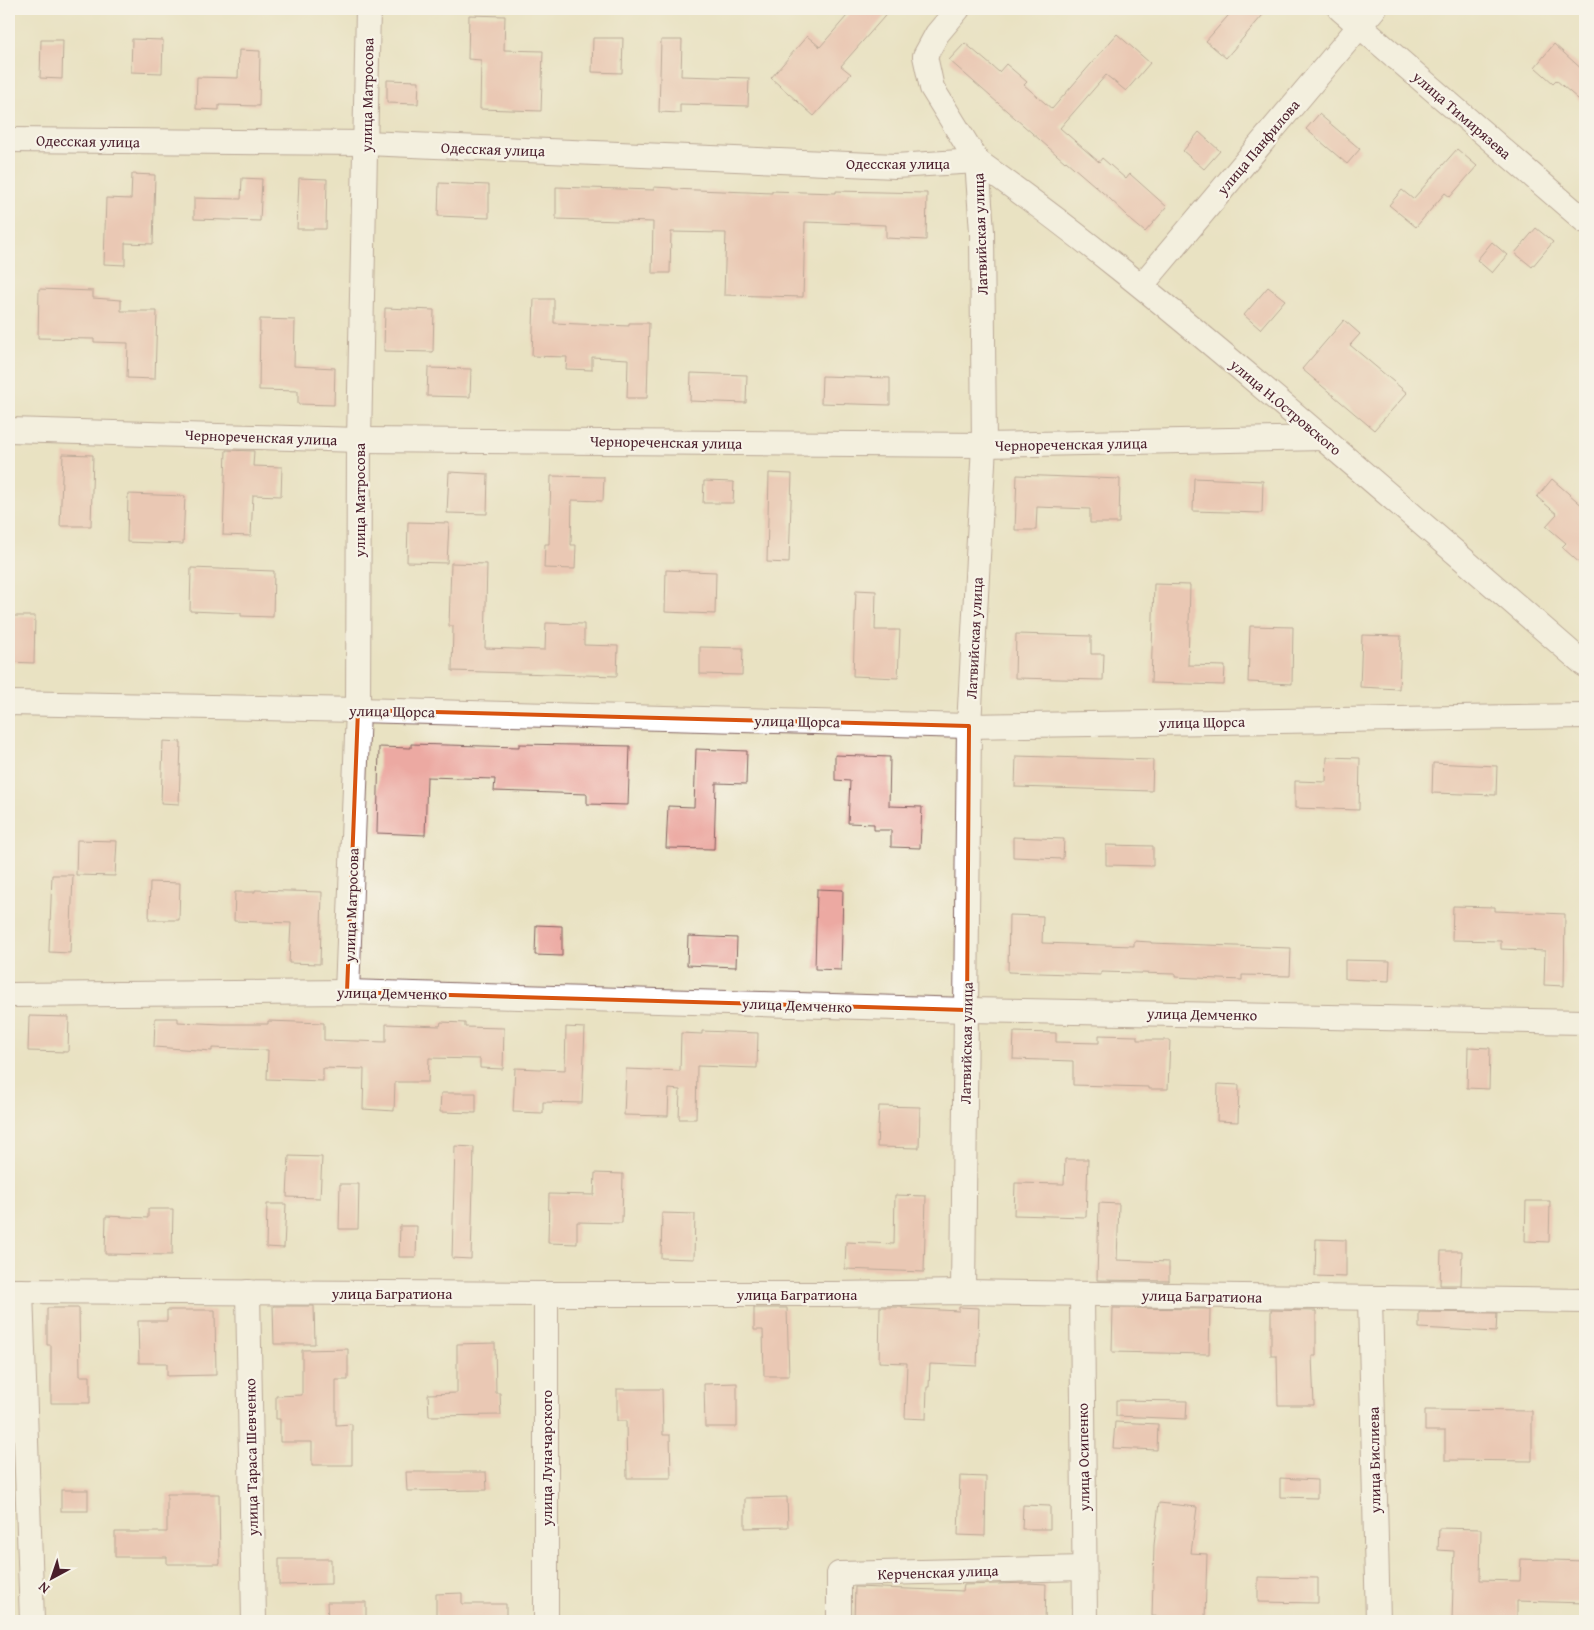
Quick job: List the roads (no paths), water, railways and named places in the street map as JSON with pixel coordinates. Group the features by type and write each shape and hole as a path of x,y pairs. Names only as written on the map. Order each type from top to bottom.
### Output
{"street":[{"name":"улица Матросова","path":"348,992 358,710 359,440 368,9"},
{"name":"Латвийская улица","path":"958,9 937,34 925,56 932,88 977,162 982,232 984,445 969,726 963,1292"},
{"name":"улица Тимирязева","path":"1340,9 1366,17 1585,221"},
{"name":"улица Панфилова","path":"1142,285 1366,17"},
{"name":"Одесская улица","path":"9,140 366,144 895,166 977,162"},
{"name":"улица Н.Островского","path":"977,162 1032,200 1142,285 1323,438 1585,665"},
{"name":"Чернореченская улица","path":"9,430 359,440 984,445 1323,438"},
{"name":"улица Щорса","path":"9,703 969,726 1585,716"},
{"name":"улица Демченко","path":"9,995 348,992 967,1010 1585,1022"},
{"name":"улица Багратиона","path":"15,1291 546,1294 963,1292 1585,1301"},
{"path":"15,1291 32,1621"},
{"name":"улица Тараса Шевченко","path":"248,1292 254,1621"},
{"name":"улица Луначарского","path":"546,1294 546,1621"},
{"name":"улица Осипенко","path":"1082,1294 1085,1621"},
{"name":"улица Бислиева","path":"1370,1299 1378,1621"},
{"name":"Керченская улица","path":"839,1621 839,1574 1084,1568"}]}
